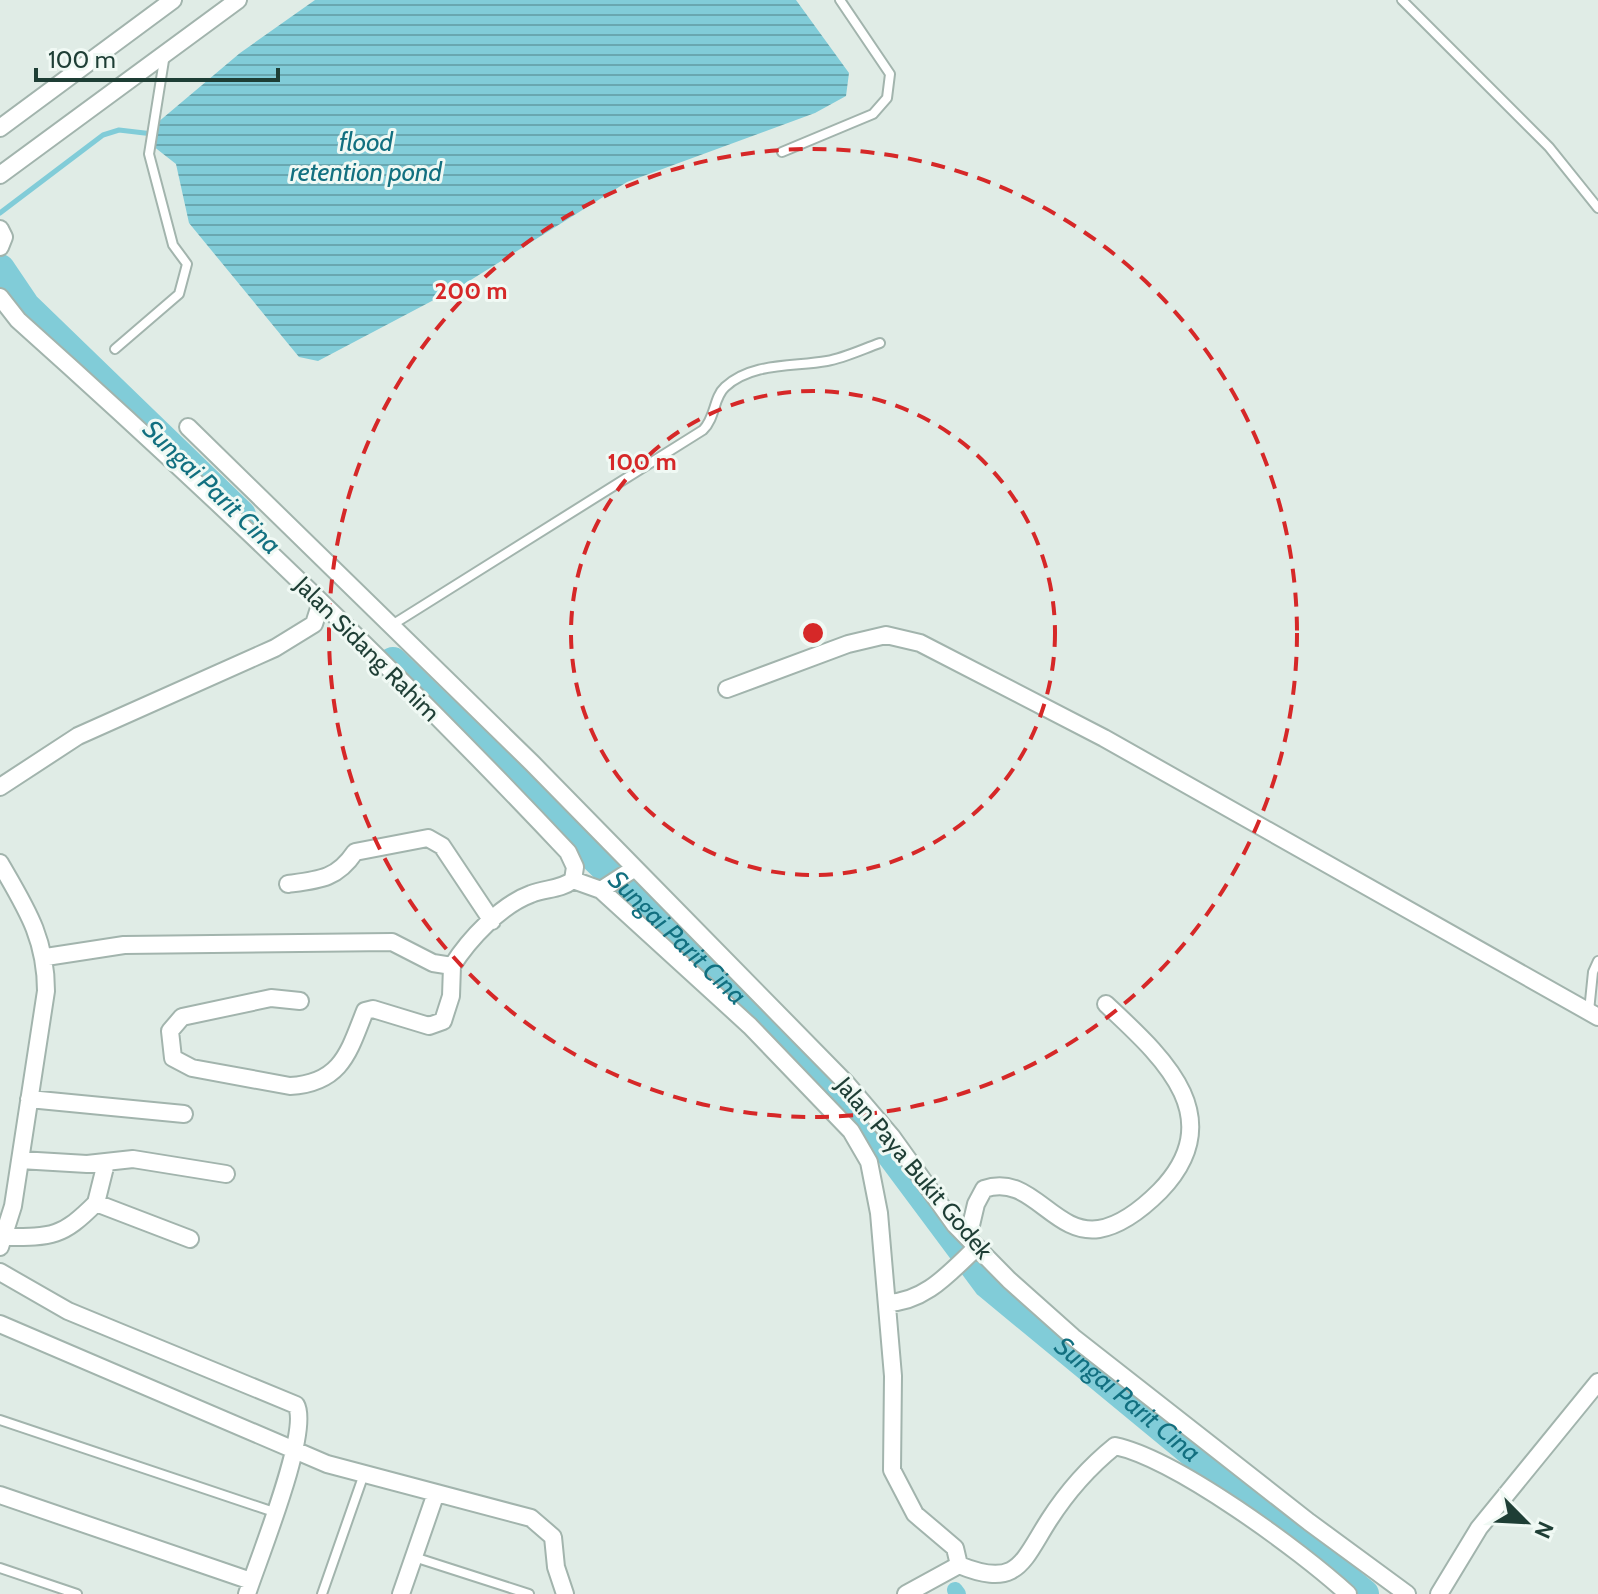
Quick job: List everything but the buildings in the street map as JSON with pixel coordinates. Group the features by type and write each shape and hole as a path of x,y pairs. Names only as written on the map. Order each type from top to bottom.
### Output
{"street":[{"path":"0,128 173,0"},
{"path":"0,174 238,0"},
{"path":"0,229 4,237 0,247"},
{"name":"Jalan Sidang Rahim","path":"0,297 18,320 171,457 321,602 568,852 589,885"},
{"name":"Jalan Paya Bukit Godek","path":"188,427 846,1083 892,1137 972,1246 1073,1337 1309,1522 1407,1594"},
{"path":"0,787 78,736 275,648 314,624 321,602"},
{"path":"727,689 848,644 886,635 920,643 1104,738 1594,1015"},
{"path":"288,884 329,879 345,867 355,852 428,838 442,846 492,921"},
{"path":"0,863 23,902 46,957 46,991 20,1160 3,1242 42,1237 70,1229 96,1203 106,1163"},
{"path":"300,1001 271,998 182,1017 170,1031 173,1058 192,1068 290,1086 305,1085 348,1058 365,1011 373,1009 429,1026 443,1021 451,996 452,966 468,941 526,895 547,888 589,885 633,870"},
{"path":"589,885 750,1026 851,1131 869,1162 895,1302 892,1470 915,1514 955,1548 959,1565"},
{"path":"46,957 124,945 392,942 433,963 452,966"},
{"path":"895,1302 943,1281 957,1266 972,1246 976,1204 984,1189 1008,1185 1025,1192 1073,1226 1098,1229 1121,1222 1147,1204 1180,1163 1189,1140 1191,1116 1185,1094 1173,1072 1149,1044 1106,1004"},
{"path":"29,1099 184,1114"},
{"path":"20,1160 106,1163 133,1159 226,1174"},
{"path":"96,1203 190,1239"},
{"path":"0,1272 68,1311 290,1401 301,1414 295,1451 249,1588 0,1495"},
{"path":"0,1324 295,1451 364,1474 510,1510 543,1526 553,1537 556,1567 565,1594"},
{"path":"1439,1594 1479,1528 1598,1382"},
{"path":"916,1592 959,1565 990,1574 1017,1567 1038,1545 1049,1521 1088,1468 1115,1446 1139,1451 1217,1499 1320,1568 1348,1594"},
{"path":"401,1594 436,1493"}],"lane":[{"path":"782,152 873,114 887,98 890,74 840,0"},
{"path":"1402,0 1549,147 1598,208"},
{"path":"115,349 179,294 187,264 173,245 149,154 166,53"},
{"path":"391,626 703,430 711,422 723,388 732,382 781,363 827,361 880,343"},
{"path":"1594,1015 1593,972 1598,961"},
{"path":"0,1420 274,1512"},
{"path":"322,1594 364,1474"},
{"path":"414,1557 529,1594"},
{"path":"0,1568 77,1594"}],"water":[{"name":"flood retention pond","path":"315,0 796,0 849,73 846,96 815,113 627,182 466,283 318,361 299,357 189,223 176,164 153,146 157,123 240,53"}],"waterway":[{"path":"0,213 103,135 119,130 153,134"},
{"name":"Sungai Parit Cina","path":"0,269 25,306 241,515"},
{"name":"Sungai Parit Cina","path":"393,662 865,1119 988,1284 1364,1594"},
{"path":"955,1590 958,1594"}]}
